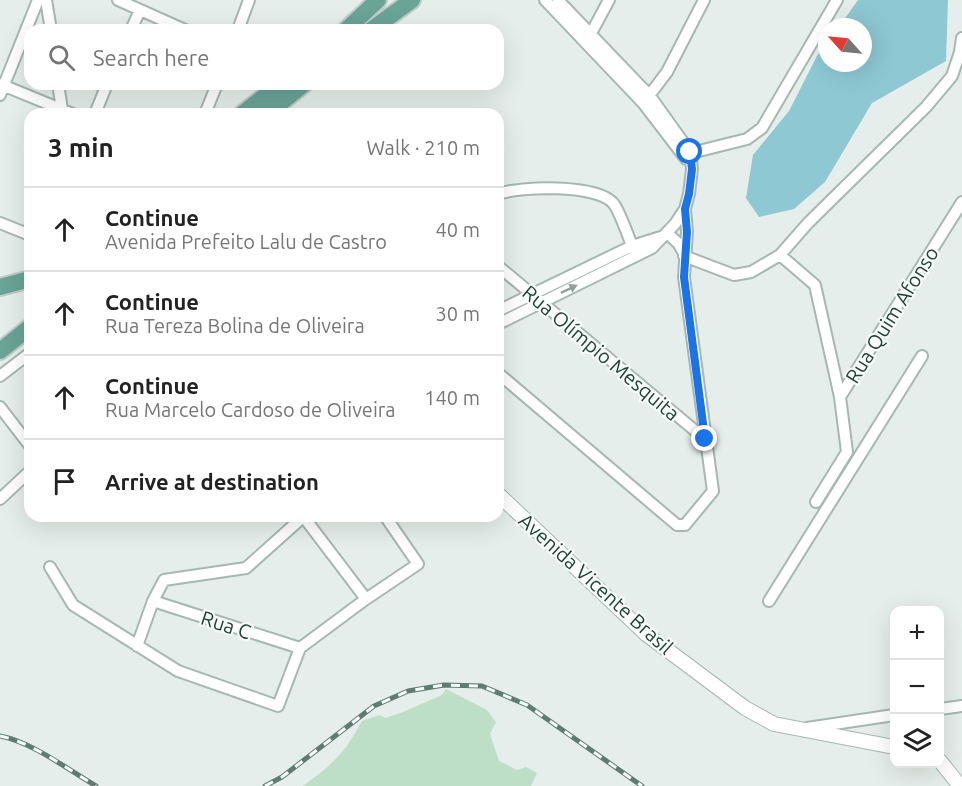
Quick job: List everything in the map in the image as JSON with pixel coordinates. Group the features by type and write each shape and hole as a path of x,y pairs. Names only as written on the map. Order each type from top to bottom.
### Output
{"main road":[{"path":"352,24 378,0"},
{"path":"379,24 412,0"},
{"path":"250,108 273,90"},
{"path":"274,108 297,90"},
{"path":"0,287 24,281"},
{"path":"3,345 24,331"}],"street":[{"path":"28,24 38,0"},
{"path":"46,0 50,24"},
{"path":"118,0 172,24"},
{"path":"240,24 249,0"},
{"path":"545,0 589,38"},
{"path":"504,321 666,234 685,209 689,194 692,169 686,153 646,100 589,38 558,0"},
{"path":"589,38 609,0"},
{"path":"646,100 667,72 704,0"},
{"path":"686,153 747,139 762,128 837,0"},
{"path":"134,24 140,10"},
{"path":"24,33 1,88 59,108"},
{"path":"666,234 678,243 684,255 734,275 751,272 780,255 808,224 926,107 952,76 962,38"},
{"path":"59,90 62,108"},
{"path":"97,108 105,90"},
{"path":"207,108 215,90"},
{"path":"504,193 562,188 593,192 613,203 634,251"},
{"name":"Rua Quim Afonso","path":"840,397 962,202"},
{"path":"504,378 677,525 685,525 712,491 687,304 684,255 687,232 685,209"},
{"path":"0,223 24,233"},
{"path":"504,308 634,251"},
{"path":"780,255 815,285 840,397 847,452 816,502"},
{"name":"Rua Olímpio Mesquita","path":"504,271 705,439"},
{"path":"769,601 922,356"},
{"path":"0,376 24,358"},
{"path":"0,407 24,438"},
{"path":"847,452 857,459"},
{"path":"0,499 24,477"},
{"name":"Avenida Vicente Brasil","path":"504,500 646,634 745,708 774,724 801,729 890,716"},
{"path":"137,646 153,601 164,580 246,568 297,522"},
{"path":"308,522 366,599"},
{"path":"50,567 73,605 178,671 278,706 300,648 418,564 389,522"},
{"name":"Rua C","path":"153,601 300,648"},
{"path":"944,708 962,706"},
{"path":"801,729 890,746"},
{"path":"944,766 960,786"}],"green space":[{"path":"446,689 487,710 496,722 490,734 499,761 517,770 526,767 537,773 531,786 303,786 337,758 350,742 362,721 379,715 386,718 403,712 442,695"}],"water":[{"path":"858,0 948,0 946,61 872,103 825,182 794,209 759,217 746,198 753,155 789,111 818,54 818,72 872,72 872,18 845,18"}],"railway":[{"path":"265,786 282,777 374,706 408,691 444,685 482,686 527,705 642,786"},
{"path":"0,736 37,750 96,786"}],"route":[{"path":"690,152 692,169 685,209 687,232 684,277 705,439"}]}
